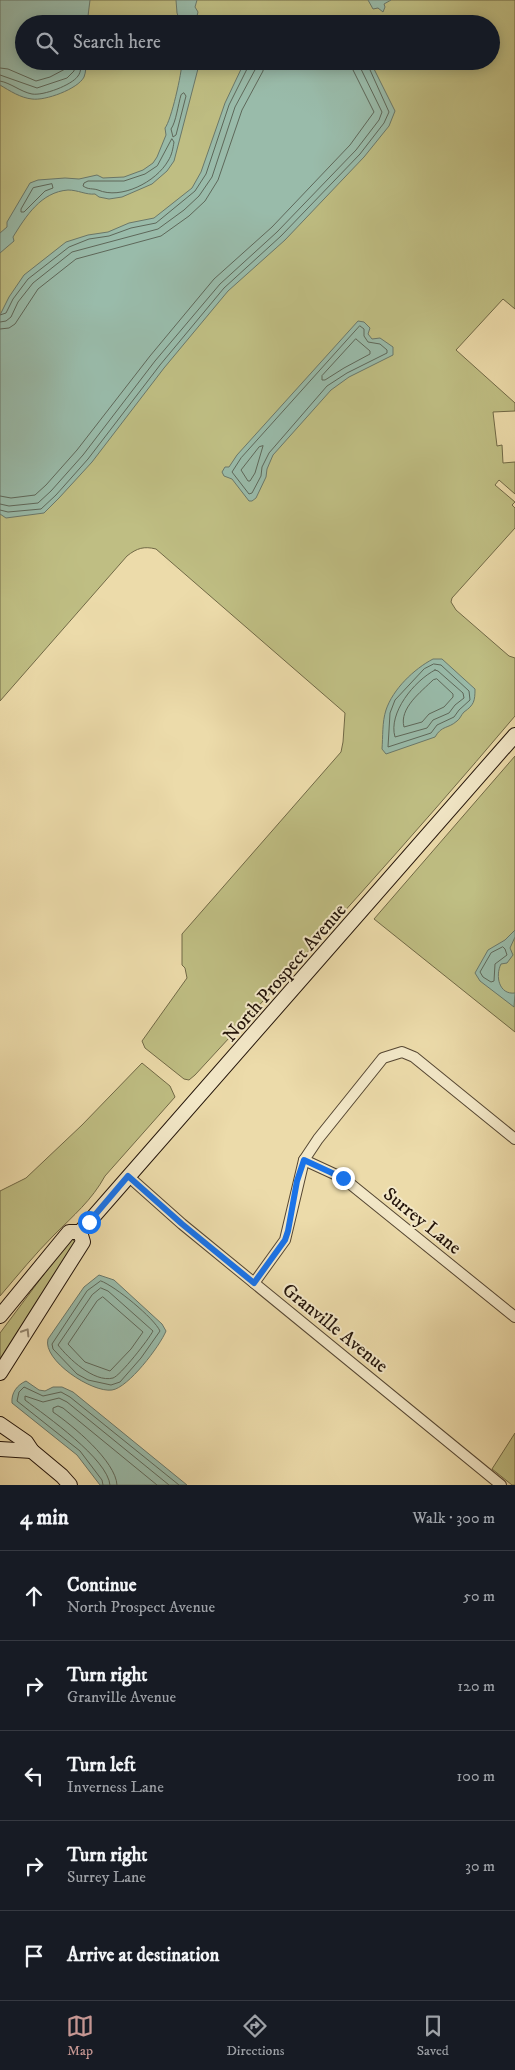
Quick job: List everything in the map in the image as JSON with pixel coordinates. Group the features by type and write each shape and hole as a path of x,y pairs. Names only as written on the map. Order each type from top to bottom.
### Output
{"main road":[{"name":"North Prospect Avenue","path":"0,1316 69,1232 80,1232 515,736"},
{"name":"North Prospect Avenue","path":"0,1373 83,1242 80,1232"},
{"path":"0,1424 26,1442 32,1451 70,1485"},
{"path":"0,1449 32,1451"}],"street":[{"path":"254,1283 285,1240 297,1181 304,1160 318,1139 383,1058 402,1052 414,1057 515,1139"},
{"name":"Surrey Lane","path":"304,1160 343,1178 515,1317"},
{"name":"Granville Avenue","path":"128,1176 182,1224 501,1485"}],"shaded area":[{"path":"0,0 515,0 515,309 503,299 456,350 515,403 515,411 493,412 497,446 502,445 503,463 515,462 515,494 499,480 495,485 515,502 512,505 515,508 515,528 452,598 451,602 456,610 509,656 515,658 515,716 357,897 189,1080 184,1079 145,1048 142,1041 187,978 185,968 182,965 182,934 341,752 345,713 156,549 137,549 127,556 0,701"},
{"path":"515,756 515,1032 374,919"},
{"path":"142,1063 170,1086 175,1097 105,1176 88,1200 40,1250 0,1296 0,1191 26,1178 82,1125"},
{"path":"71,1238 76,1243 0,1363 0,1333"},
{"path":"515,1433 515,1485 512,1485 492,1469"}],"water":[{"path":"0,0 90,0 88,15 15,15 15,70 86,70 81,81 61,93 38,99 20,96 0,85"},
{"path":"176,0 197,0 195,7 198,12 197,15 178,15"},
{"path":"368,0 391,0 384,4 383,12 378,8 373,9"},
{"path":"181,70 198,70 174,161 167,171 152,184 122,197 109,199 95,194 68,190 50,195 35,206 13,237 14,241 0,253 0,233 7,227 7,222 30,183 38,180 79,179 97,175 103,178 124,177 143,170 153,163 166,135 165,128 176,96"},
{"path":"241,70 374,70 395,111 389,126 364,157 285,240 228,291 164,368 92,462 59,498 44,513 6,518 0,514 0,315 9,297 24,275 66,242 88,235 108,232 129,223 154,218 192,188 201,172 225,103"},
{"path":"358,321 364,322 370,328 368,334 372,339 380,338 393,347 393,355 349,377 331,390 273,455 266,477 256,498 249,501 232,479 224,476 222,472 225,467 229,467 237,455"},
{"path":"433,659 442,659 475,689 473,702 458,720 440,731 435,737 386,754 382,749 383,730 389,702 405,680"},
{"path":"515,930 515,937 510,948 513,955 507,963 501,964 498,974 502,988 510,993 515,993 514,1007 480,981 475,973 488,950 505,940"},
{"path":"99,1275 114,1280 162,1324 166,1331 163,1338 135,1374 119,1388 112,1390 103,1390 70,1374 60,1365 48,1347 48,1339 84,1287"},
{"path":"26,1381 39,1390 45,1391 53,1387 62,1387 73,1392 187,1485 100,1485 77,1455 12,1403 12,1396 15,1390"}],"route":[{"path":"89,1222 128,1176 182,1224 254,1283 285,1240 297,1181 304,1160 343,1178"}]}
